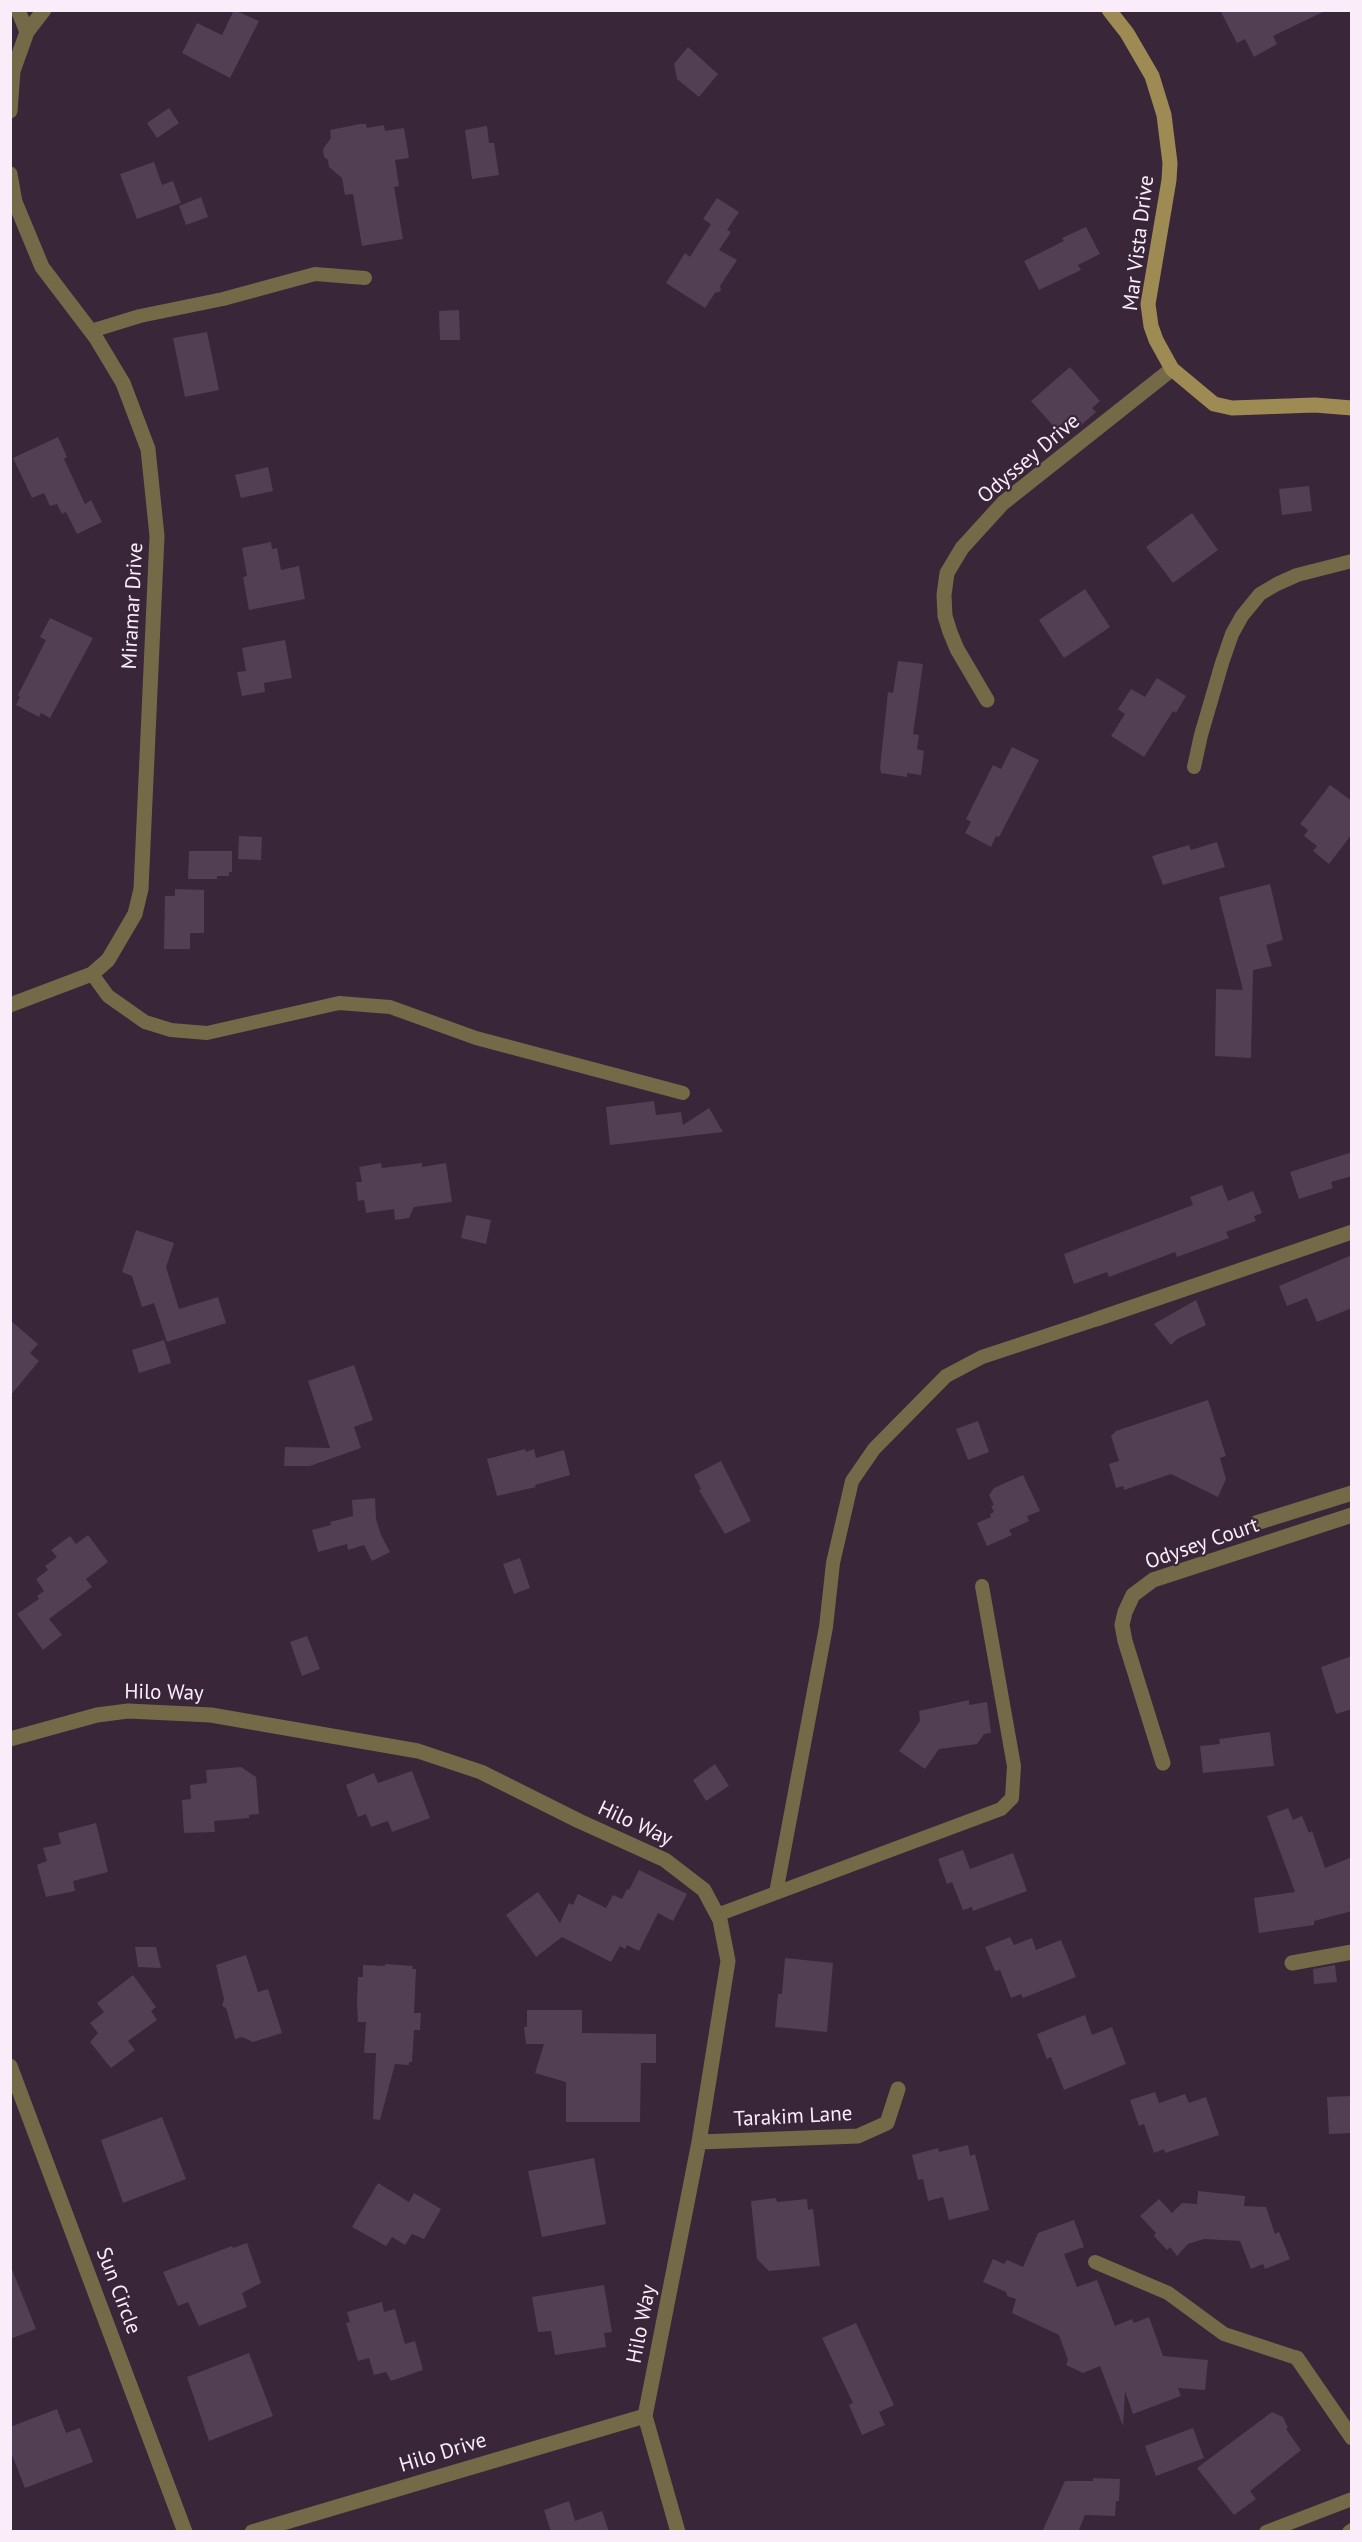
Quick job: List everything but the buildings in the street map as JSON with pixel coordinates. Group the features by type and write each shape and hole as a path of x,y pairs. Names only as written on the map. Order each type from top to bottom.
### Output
{"street":[{"path":"18,10 27,32"},
{"path":"10,111 13,71 27,32 44,10"},
{"name":"Mar Vista Drive","path":"1109,10 1127,33 1152,76 1164,115 1170,163 1169,180 1148,304 1151,326 1156,340 1172,369 1214,404 1232,408 1315,405 1352,408"},
{"name":"Miramar Drive","path":"10,174 15,202 42,267 91,331 123,382 148,448 157,536 141,889 135,914 108,960 92,974 10,1005"},
{"name":"Odyssey Drive","path":"987,700 957,649 950,632 945,616 944,595 947,573 962,548 1003,503 1172,369"},
{"path":"1097,1319 1352,1232"},
{"path":"1256,1523 1352,1493"},
{"name":"Odysey Court","path":"1163,1763 1122,1625 1133,1595 1153,1580 1352,1515"},
{"name":"Hilo Way","path":"10,1739 97,1715 128,1711 211,1715 418,1750 481,1772 579,1821 665,1860 704,1890 717,1915 728,1961 699,2142 645,2416 678,2532"},
{"path":"1292,1963 1352,1952"},
{"name":"Sun Circle","path":"10,2066 185,2532"},
{"name":"Tarakim Lane","path":"699,2142 858,2136 887,2123 898,2089"},
{"path":"1297,2358 1352,2438"},
{"name":"Hilo Drive","path":"252,2532 645,2416"}],"lane":[{"path":"91,331 140,316 223,299 315,274 365,278"},
{"path":"1194,767 1222,663 1232,634 1242,616 1260,594 1277,584 1297,575 1352,561"},
{"path":"92,974 108,996 145,1022 171,1030 207,1033 339,1003 390,1007 476,1038 683,1093"},
{"path":"776,1893 826,1626 833,1563 852,1481 874,1449 946,1376 982,1357 1097,1319"},
{"path":"717,1915 1001,1809 1012,1798 1014,1766 982,1586"},
{"path":"1095,2262 1168,2293 1224,2334 1297,2358"},
{"path":"1266,2532 1352,2499"}]}
